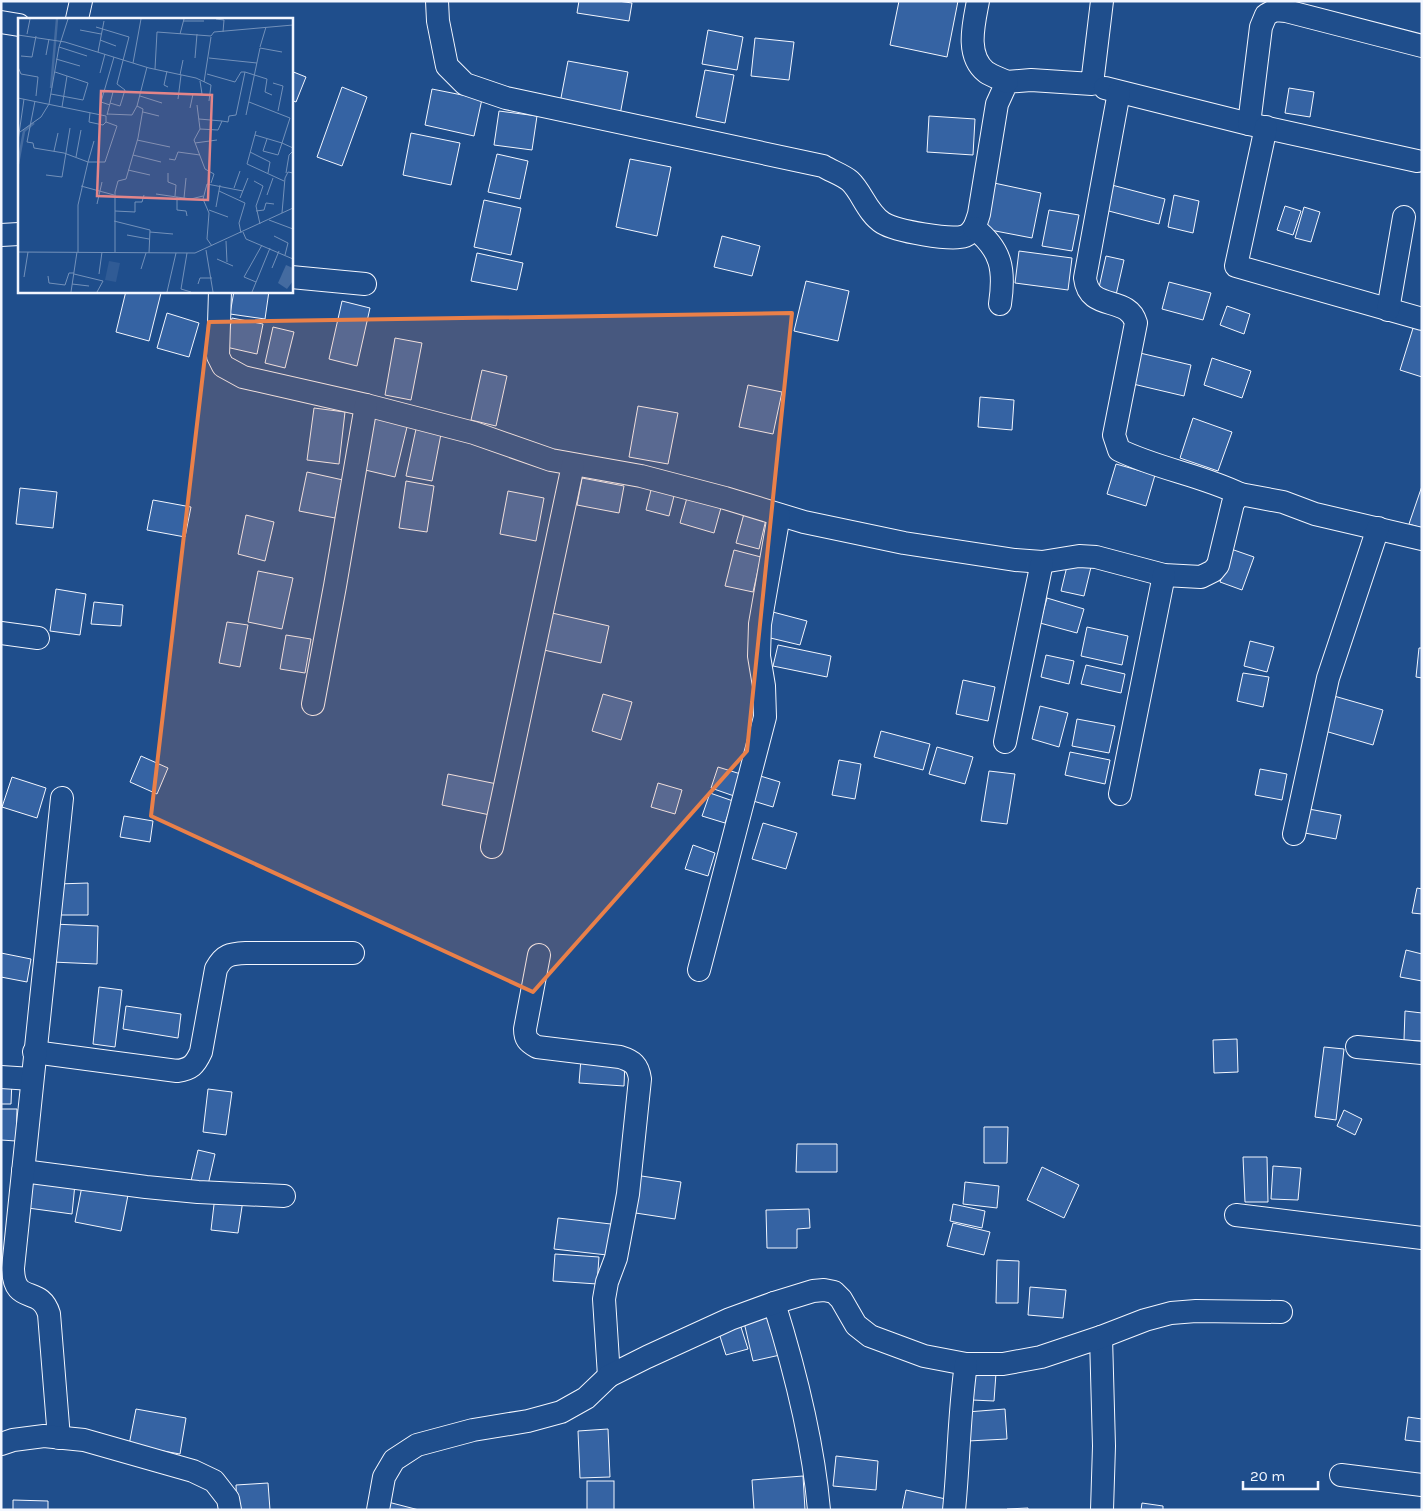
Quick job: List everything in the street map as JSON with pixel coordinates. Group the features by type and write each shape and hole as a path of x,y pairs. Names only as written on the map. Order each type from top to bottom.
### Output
{"street":[{"path":"78,18 81,1"},
{"path":"437,1 438,21 447,66 465,84 506,98 823,166 850,181 869,209 882,222 901,230 953,238 965,236 974,228 979,214 997,104 1007,82"},
{"path":"978,1 972,38 976,58 986,72 1007,82 1031,80 1092,84 1257,126 1417,161"},
{"path":"1092,84 1102,1"},
{"path":"1422,46 1286,11 1274,10 1266,15 1261,27 1257,126 1236,266 1422,319"},
{"path":"1,22 18,25"},
{"path":"1119,92 1085,278 1086,288 1093,296 1128,310 1133,314 1136,323 1114,434 1119,450 1133,457 1222,486 1240,494 1283,502 1315,514 1422,540"},
{"path":"1388,310 1404,217"},
{"path":"974,228 986,238 999,257 1003,283 1000,304"},
{"path":"1,235 18,234"},
{"path":"292,277 366,284"},
{"path":"220,292 218,356 223,366 242,377 366,405 474,434 551,460 641,476 804,522 904,543 1015,560 1042,562 1079,556 1096,557 1164,575 1201,577 1213,571 1218,565 1233,503 1240,494"},
{"path":"313,704 366,405"},
{"path":"492,847 573,465"},
{"path":"699,970 765,717 764,686 759,656 760,624 779,515"},
{"path":"1294,834 1328,678 1378,528"},
{"path":"1005,742 1042,562"},
{"path":"1120,794 1164,575"},
{"path":"1,633 38,638"},
{"path":"59,1438 46,1304 38,1298 22,1293 16,1286 13,1277 34,1052 62,798"},
{"path":"34,1052 177,1071 187,1070 196,1064 201,1052 216,969 222,959 232,954 246,953 353,953"},
{"path":"540,955 525,1029 525,1037 529,1043 537,1047 632,1060 638,1068 640,1079 628,1194 616,1258 607,1282 604,1299 609,1376"},
{"path":"1357,1047 1422,1053"},
{"path":"1,1077 32,1079"},
{"path":"22,1171 198,1192 284,1196"},
{"path":"1236,1215 1422,1238"},
{"path":"378,1510 384,1476 394,1460 417,1445 473,1430 528,1421 561,1412 586,1398 609,1376 730,1320 774,1303 813,1291 824,1290 834,1292 841,1299 856,1325 870,1336 924,1356 966,1364 1003,1364 1041,1357 1145,1320 1171,1313 1196,1311 1281,1312"},
{"path":"774,1303 789,1351 808,1432 819,1510"},
{"path":"1101,1337 1104,1446 1102,1510"},
{"path":"954,1510 960,1441 961,1394 966,1364"},
{"path":"1,1444 13,1440 44,1436 84,1440 193,1471 214,1481 228,1499 230,1510"},
{"path":"1341,1475 1422,1485"}],"highlighted area":[{"path":"792,313 747,751 533,992 151,816 209,322"}],"building":[{"path":"579,1 632,3 629,21 577,13"},
{"path":"899,1 958,1 947,57 890,45"},
{"path":"708,30 743,37 737,70 702,64"},
{"path":"755,38 794,42 789,80 751,76"},
{"path":"568,61 628,72 620,115 560,103"},
{"path":"705,70 734,75 725,123 696,117"},
{"path":"292,71 306,77 296,102 292,100"},
{"path":"342,87 367,97 342,166 317,157"},
{"path":"1289,88 1314,92 1310,117 1285,113"},
{"path":"432,89 482,99 474,136 425,125"},
{"path":"499,111 537,116 532,150 494,145"},
{"path":"929,116 975,119 973,155 927,152"},
{"path":"411,133 460,143 451,185 403,175"},
{"path":"497,154 528,161 520,199 488,192"},
{"path":"630,159 671,167 657,236 616,227"},
{"path":"994,183 1041,193 1032,238 985,229"},
{"path":"1108,184 1165,199 1159,224 1101,209"},
{"path":"1174,195 1199,201 1193,233 1168,227"},
{"path":"484,200 521,208 511,255 474,247"},
{"path":"1285,206 1301,211 1293,235 1277,230"},
{"path":"1304,207 1320,212 1311,242 1295,238"},
{"path":"1049,210 1079,215 1072,251 1042,246"},
{"path":"722,236 760,246 752,276 714,267"},
{"path":"1019,251 1072,258 1068,290 1015,283"},
{"path":"477,253 523,263 517,290 471,281"},
{"path":"1106,256 1124,260 1116,295 1098,292"},
{"path":"806,281 849,291 838,341 794,331"},
{"path":"1169,282 1211,293 1203,320 1162,309"},
{"path":"126,292 161,293 149,341 116,332"},
{"path":"234,292 269,292 265,319 230,314"},
{"path":"342,301 370,308 357,366 329,359"},
{"path":"1227,306 1250,314 1244,334 1220,325"},
{"path":"167,313 199,323 189,357 157,348"},
{"path":"232,318 263,324 257,354 226,347"},
{"path":"1414,325 1422,328 1422,377 1400,370"},
{"path":"273,327 294,332 285,368 265,363"},
{"path":"395,338 422,343 411,400 385,395"},
{"path":"1140,353 1191,365 1184,396 1133,384"},
{"path":"1212,358 1251,371 1242,398 1204,385"},
{"path":"482,370 507,376 496,426 471,420"},
{"path":"748,385 782,392 773,434 739,427"},
{"path":"980,397 1014,400 1012,430 978,427"},
{"path":"638,406 678,413 668,464 629,457"},
{"path":"314,408 345,412 339,464 307,460"},
{"path":"373,415 408,423 395,477 361,469"},
{"path":"1193,418 1232,432 1218,471 1180,458"},
{"path":"416,429 441,434 432,481 406,476"},
{"path":"1116,464 1155,475 1146,506 1107,494"},
{"path":"307,472 343,480 335,518 299,511"},
{"path":"582,478 624,486 619,513 577,505"},
{"path":"406,481 434,486 427,532 399,528"},
{"path":"652,486 675,492 669,516 646,510"},
{"path":"1422,486 1422,528 1409,524"},
{"path":"20,488 57,492 53,528 16,524"},
{"path":"508,491 544,498 536,541 500,534"},
{"path":"688,494 722,504 714,533 680,523"},
{"path":"153,500 191,507 185,537 147,530"},
{"path":"745,510 767,515 759,549 736,543"},
{"path":"246,515 274,522 265,561 238,554"},
{"path":"1231,549 1254,557 1242,590 1220,582"},
{"path":"734,550 761,557 753,592 725,586"},
{"path":"1068,562 1091,567 1084,596 1061,591"},
{"path":"258,571 293,578 282,629 248,622"},
{"path":"56,589 86,594 80,635 50,631"},
{"path":"1047,598 1084,609 1077,633 1040,623"},
{"path":"94,602 123,605 121,626 91,624"},
{"path":"769,611 807,621 800,645 762,636"},
{"path":"552,613 609,626 601,663 544,650"},
{"path":"227,622 248,625 240,667 219,663"},
{"path":"1087,627 1128,636 1122,665 1081,656"},
{"path":"286,635 311,639 305,673 280,669"},
{"path":"1250,641 1274,647 1267,672 1244,666"},
{"path":"778,645 831,656 827,677 773,666"},
{"path":"1419,648 1422,648 1422,678 1416,677"},
{"path":"1046,655 1074,661 1069,684 1041,677"},
{"path":"1086,665 1125,674 1121,693 1081,684"},
{"path":"1243,673 1269,677 1263,707 1237,701"},
{"path":"963,680 995,687 988,721 956,714"},
{"path":"603,694 632,702 621,740 592,731"},
{"path":"1334,696 1383,710 1373,745 1325,731"},
{"path":"1040,706 1068,713 1059,747 1032,739"},
{"path":"1077,719 1115,726 1109,753 1072,746"},
{"path":"881,731 930,744 923,770 874,757"},
{"path":"937,747 973,757 965,784 929,774"},
{"path":"1070,752 1110,760 1105,784 1065,775"},
{"path":"141,756 168,768 157,794 130,782"},
{"path":"839,760 861,764 855,799 832,795"},
{"path":"718,767 744,775 737,797 711,788"},
{"path":"1260,769 1287,774 1282,800 1255,795"},
{"path":"989,771 1015,774 1007,824 981,821"},
{"path":"448,774 497,784 490,815 442,805"},
{"path":"757,775 780,782 773,807 750,800"},
{"path":"12,777 46,788 37,818 2,807"},
{"path":"658,783 682,790 675,814 651,807"},
{"path":"710,793 733,801 725,823 702,816"},
{"path":"1309,809 1341,815 1336,839 1305,833"},
{"path":"124,816 153,821 150,842 120,837"},
{"path":"763,823 797,833 786,869 752,859"},
{"path":"693,845 715,853 708,876 685,869"},
{"path":"88,883 88,915 57,915 57,884"},
{"path":"1417,888 1422,889 1422,914 1412,913"},
{"path":"53,924 98,926 97,964 52,962"},
{"path":"1406,950 1422,954 1422,981 1400,977"},
{"path":"1,953 31,959 27,982 1,977"},
{"path":"99,987 122,990 115,1047 93,1044"},
{"path":"126,1006 181,1014 178,1038 123,1029"},
{"path":"1405,1011 1422,1013 1422,1041 1404,1040"},
{"path":"1237,1039 1238,1072 1214,1073 1213,1040"},
{"path":"1324,1047 1344,1049 1336,1120 1315,1117"},
{"path":"581,1059 625,1062 624,1086 579,1083"},
{"path":"1,1079 12,1079 11,1104 1,1104"},
{"path":"208,1089 232,1092 226,1135 203,1132"},
{"path":"1,1109 17,1109 16,1141 1,1140"},
{"path":"1344,1110 1362,1119 1355,1135 1337,1126"},
{"path":"984,1127 1008,1127 1007,1163 984,1163"},
{"path":"797,1144 837,1144 837,1172 796,1172"},
{"path":"198,1150 215,1154 208,1185 191,1181"},
{"path":"1243,1157 1267,1157 1268,1202 1245,1202"},
{"path":"1273,1166 1301,1168 1298,1200 1271,1199"},
{"path":"1042,1167 1079,1185 1064,1218 1027,1200"},
{"path":"635,1175 681,1182 675,1219 629,1212"},
{"path":"31,1179 75,1184 72,1214 28,1208"},
{"path":"83,1181 129,1190 121,1231 75,1222"},
{"path":"965,1182 999,1186 997,1208 963,1204"},
{"path":"215,1196 243,1200 238,1233 211,1230"},
{"path":"953,1204 985,1211 982,1228 950,1221"},
{"path":"809,1209 810,1228 797,1229 797,1248 767,1248 766,1210"},
{"path":"558,1218 611,1224 607,1255 554,1249"},
{"path":"953,1223 990,1232 984,1255 947,1246"},
{"path":"555,1254 599,1257 597,1284 553,1281"},
{"path":"997,1260 1019,1261 1018,1303 996,1303"},
{"path":"1030,1287 1066,1290 1063,1318 1028,1315"},
{"path":"770,1311 780,1355 753,1361 743,1318"},
{"path":"739,1321 748,1349 726,1355 717,1327"},
{"path":"973,1372 996,1373 994,1401 972,1400"},
{"path":"136,1409 186,1418 180,1454 129,1445"},
{"path":"1005,1409 1007,1439 968,1441 967,1412"},
{"path":"1408,1417 1422,1419 1422,1442 1405,1440"},
{"path":"608,1429 610,1477 580,1478 578,1431"},
{"path":"836,1456 878,1461 876,1490 833,1486"},
{"path":"803,1476 805,1510 754,1510 752,1480"},
{"path":"587,1481 614,1481 614,1510 587,1510"},
{"path":"268,1483 270,1510 237,1510 236,1485"},
{"path":"906,1490 950,1500 948,1510 902,1510"},
{"path":"13,1500 48,1501 48,1510 13,1510"},
{"path":"388,1502 419,1510 386,1510"},
{"path":"1142,1503 1163,1506 1163,1510 1141,1510"},
{"path":"1028,1508 1028,1510 1007,1510 1007,1509"}]}
